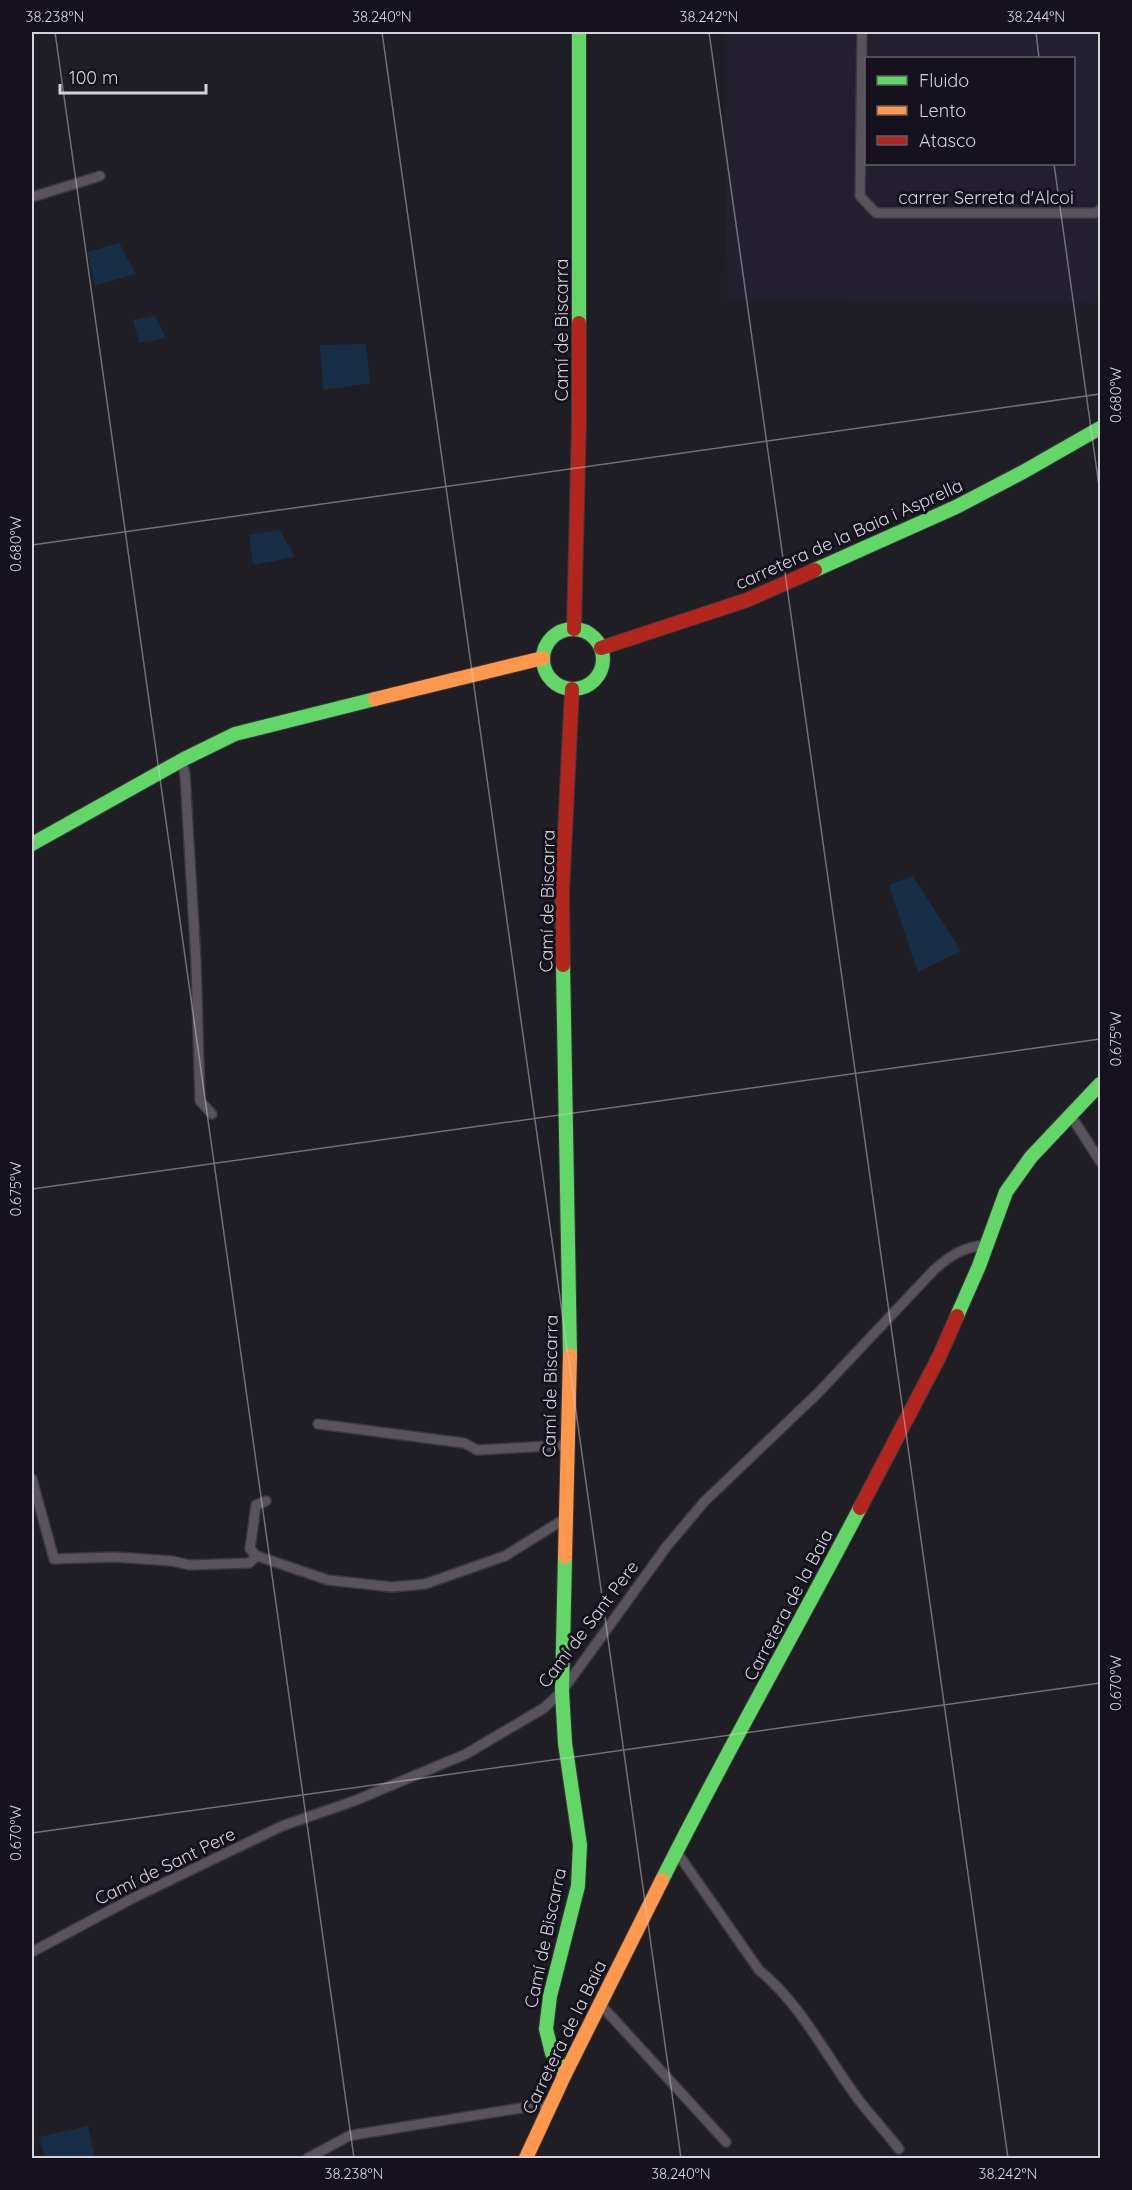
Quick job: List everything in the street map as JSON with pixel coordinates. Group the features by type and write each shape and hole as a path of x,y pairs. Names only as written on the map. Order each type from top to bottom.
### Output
{"main road":[{"name":"Camí de Biscarra","path":"574,629 579,421 579,32"},
{"name":"carretera de la Baia i Asprella","path":"601,648 718,611 767,591 956,507 1101,428"},
{"path":"574,629 588,633 601,648 603,658 599,674 586,686 572,689 560,686 546,673 543,658 545,646 560,632 574,629"},
{"path":"32,844 182,760 235,734 543,658"},
{"name":"Camí de Biscarra","path":"565,2074 552,2054 546,2029 550,1996 578,1886 580,1845 565,1743 562,1691 570,1339 562,892 572,689"},
{"name":"Carretera de la Baia","path":"526,2158 565,2074 709,1786 812,1600 939,1357 1006,1192 1031,1157 1101,1084"}],"street":[{"name":"carrer Serreta d'Alcoi","path":"862,32 860,196 876,213 1098,212"},
{"path":"32,197 100,176"},
{"path":"182,760 185,775 196,962 200,1101 212,1114"},
{"path":"1071,1116 1101,1161"},
{"name":"Camí de Sant Pere","path":"32,1952 133,1898 282,1826 364,1797 466,1754 544,1708 562,1691 660,1555 704,1502 818,1393 934,1270 954,1253 970,1246 986,1245"},
{"path":"318,1424 464,1443 477,1450 567,1445"},
{"path":"32,1479 54,1559 114,1557 172,1561 190,1565 249,1563 256,1556"},
{"path":"266,1501 256,1505 250,1549 256,1556 328,1580 392,1587 424,1584 505,1556 566,1518"},
{"path":"676,1851 759,1970 774,1983 858,2099 899,2149"},
{"path":"600,2004 726,2142"},
{"path":"308,2158 349,2136 552,2103"}],"shaded area":[{"path":"724,32 1100,32 1100,299 1097,303 727,300"}],"water":[{"path":"119,243 136,274 95,285 87,252"},
{"path":"155,316 166,338 139,343 133,320"},
{"path":"366,344 370,383 323,390 320,345"},
{"path":"280,530 295,557 253,565 249,535"},
{"path":"913,876 961,951 918,972 889,885"},
{"path":"88,2126 95,2158 45,2158 39,2137"}],"traffic: fast":[{"path":"579,32 579,323"},
{"path":"815,570 956,507 1100,428"},
{"path":"573,629 590,634 598,642 603,659 598,676 590,684 573,689 556,684 548,676 543,659 548,642 556,634 573,629"},
{"path":"32,844 184,759 235,734 375,699"},
{"path":"563,965 570,1355"},
{"path":"957,1316 979,1266 1006,1192 1031,1157 1100,1084"},
{"path":"662,1880 860,1508"},
{"path":"565,1557 562,1691 565,1743 580,1845 578,1886 550,1996 546,2029 552,2053 565,2074"}],"traffic: slow":[{"path":"375,699 543,658"},
{"path":"565,1557 570,1355"},
{"path":"526,2158 565,2074 662,1880"}],"traffic: jam":[{"path":"574,629 579,323"},
{"path":"601,648 747,600 815,570"},
{"path":"563,965 562,892 572,689"},
{"path":"860,1508 939,1357 957,1316"}]}
